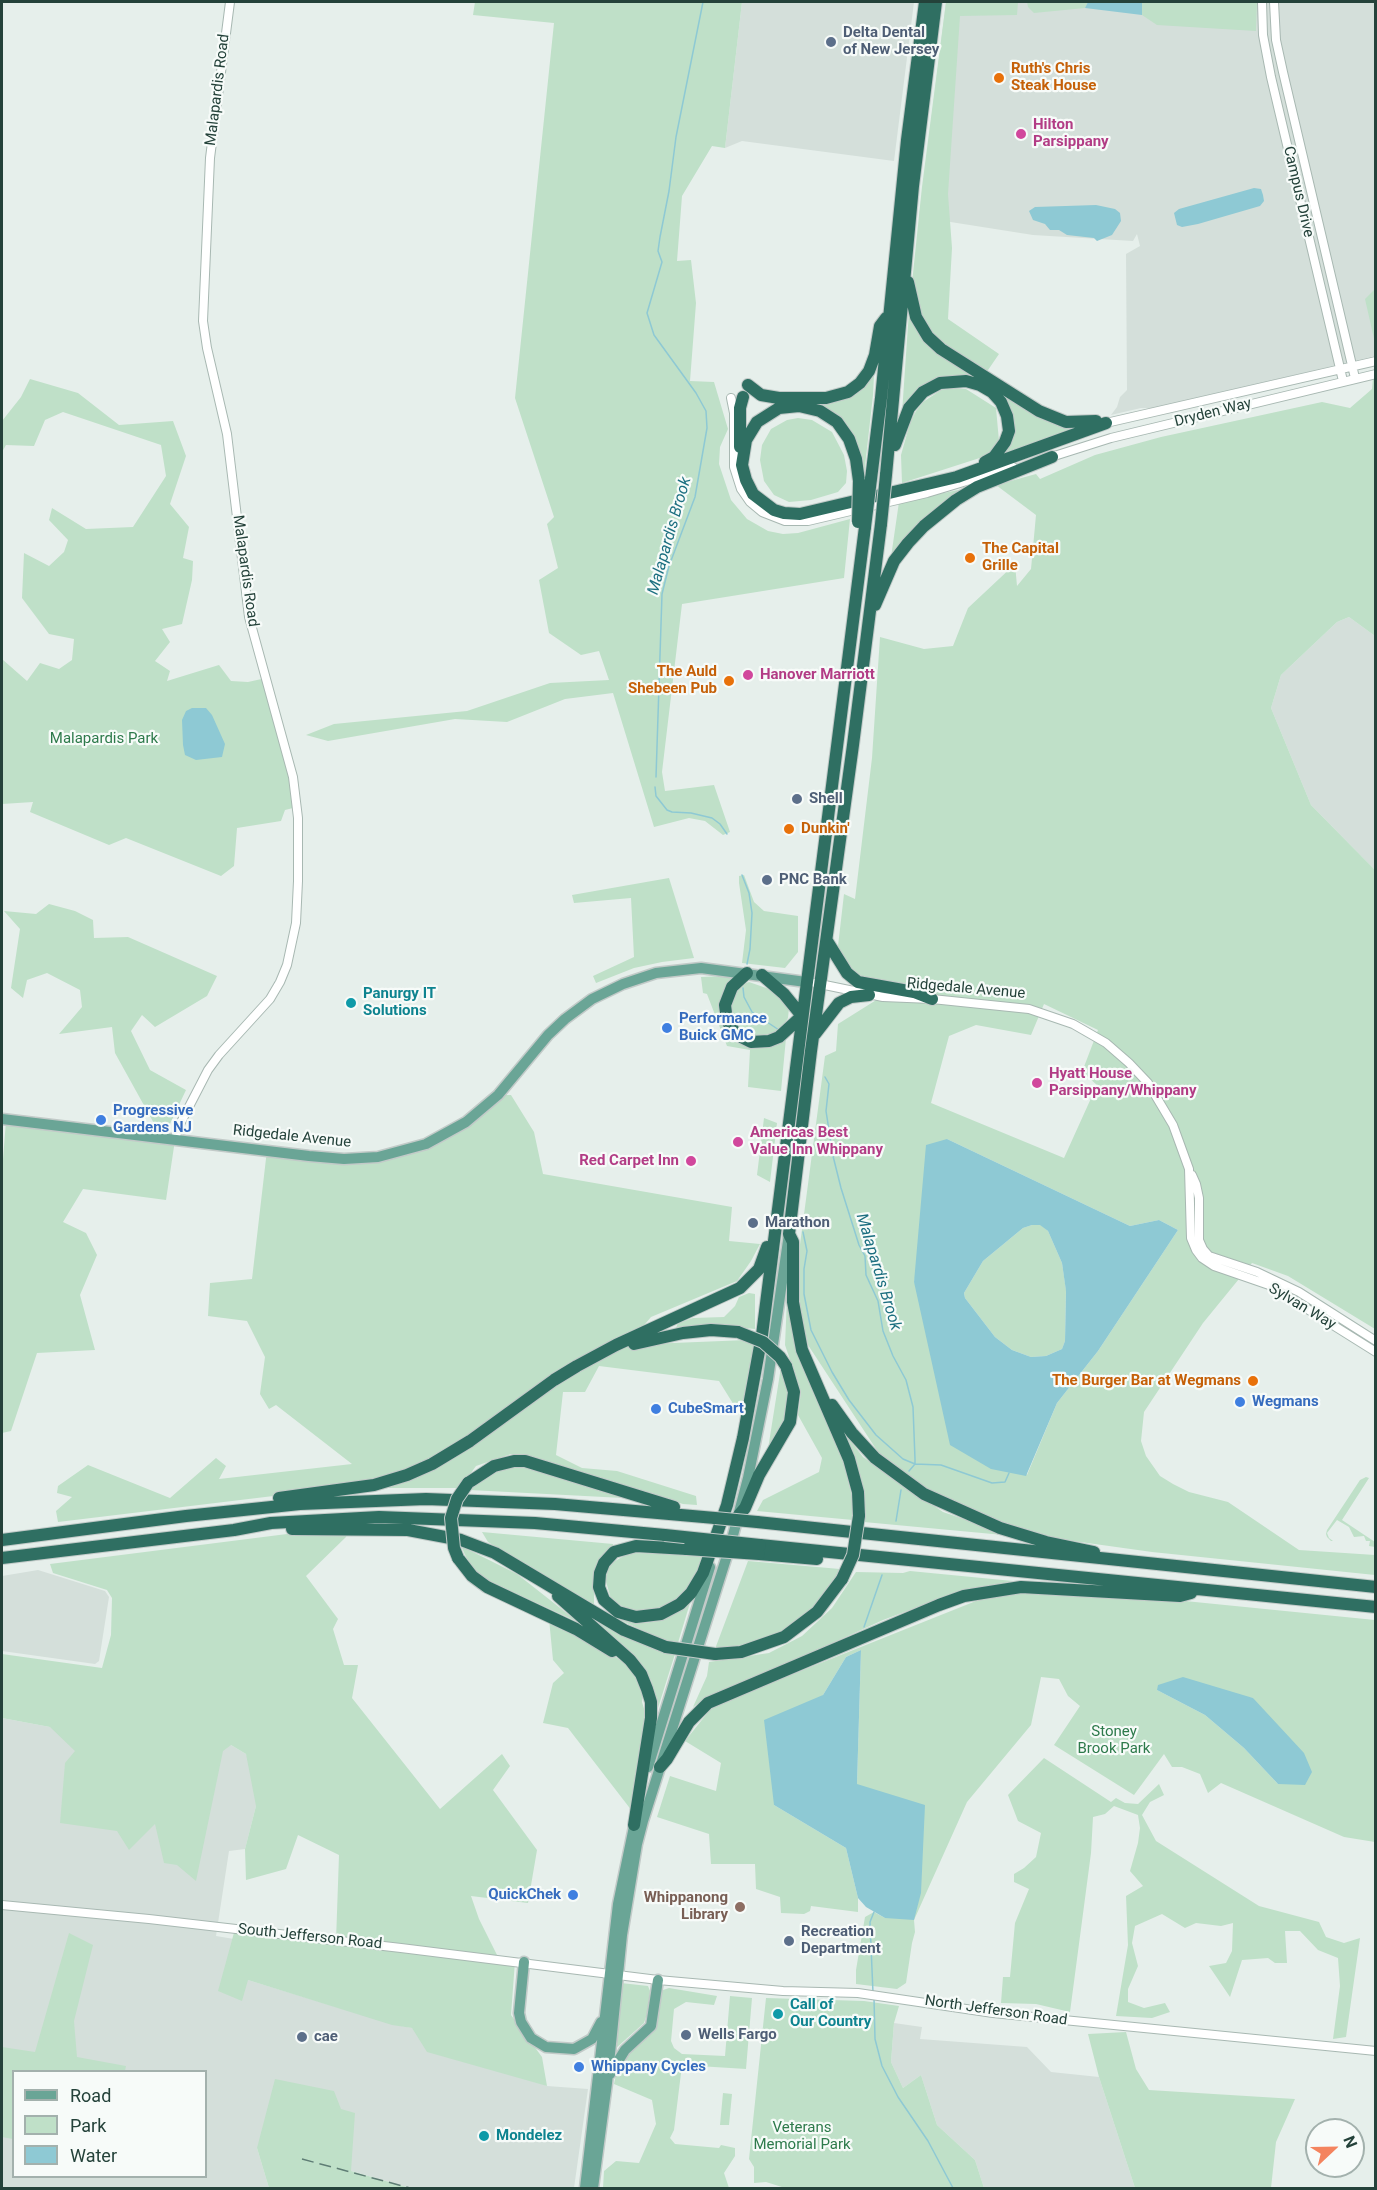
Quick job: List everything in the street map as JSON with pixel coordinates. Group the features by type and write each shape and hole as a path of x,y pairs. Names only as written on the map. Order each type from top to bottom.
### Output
{"highway":[{"path":"925,2 907,140 890,312 865,480 861,528 863,544 754,1386 727,1505 703,1573 691,1593 680,1604 661,1614 636,1617 618,1612 604,1600 599,1587 600,1572 604,1563 614,1552 636,1546 687,1549 759,1550 848,1553 1376,1607"},
{"path":"234,1530 378,1528 428,1532 461,1540 495,1553 624,1630 666,1647 690,1652 715,1654 741,1652 784,1637 817,1612 842,1579 853,1555 859,1516 858,1492 849,1459 802,1350 792,1297 793,1242 789,1234 887,472 904,271 936,2"},
{"path":"904,271 916,317 928,337 941,349 1019,399 1057,419 1075,423 1098,421 1106,423"},
{"path":"748,385 761,395 779,398 826,398 848,392 860,383 869,371 875,355 880,326 890,312"},
{"path":"887,472 909,408 923,392 940,383 954,380 980,385 996,396 1005,409 1009,424 1005,442 994,457 939,482"},
{"path":"737,398 740,408 742,460 746,480 753,494 770,507 789,514 810,512 939,482 1106,423"},
{"path":"742,460 748,435 753,426 765,415 784,407 810,407 829,416 844,430 865,480"},
{"path":"868,623 894,561 917,533 956,500 977,487 1052,457"},
{"path":"826,941 847,973 858,982 914,992 932,999"},
{"path":"747,973 732,987 725,1005 727,1021 737,1035 751,1042 769,1041 779,1037 801,1016"},
{"path":"762,975 784,994 801,1016"},
{"path":"813,1036 831,1010 839,1003 851,997 869,995"},
{"path":"186,1515 354,1488 407,1475 445,1457 577,1366 616,1345 734,1292 754,1275 762,1263 766,1248 773,1244"},
{"path":"577,1366 632,1344 664,1336 711,1330 738,1332 763,1342 780,1357 786,1366 794,1392 790,1422 759,1475 745,1508 739,1515"},
{"path":"799,1334 811,1366 840,1418 870,1452 895,1474 940,1502 1000,1528 1046,1542 1093,1551 1105,1560"},
{"path":"647,1689 632,1668 610,1650 576,1629 488,1587 472,1576 458,1558 451,1530 452,1514 458,1496 468,1483 494,1466 525,1461 665,1506 687,1509 715,1518"},
{"path":"2,1540 186,1515 300,1504 426,1499 555,1504 670,1513 1376,1587"},
{"path":"2,1558 234,1530 272,1523 379,1517 535,1523 665,1535 759,1550"},
{"path":"522,1568 553,1592 630,1660 641,1674 651,1702 651,1718 634,1825"},
{"path":"660,1767 689,1722 708,1703 964,1596 1021,1587 1180,1596 1203,1590"}],"main road":[{"name":"Ridgedale Avenue","path":"2,1119 344,1159 378,1157 413,1148 450,1132 487,1105 548,1035 565,1019 592,999 641,977 673,970 699,968 806,982"},
{"path":"524,1962 519,2013 521,2022 531,2038 546,2047 574,2049 592,2039 600,2026 613,1974 638,1844 739,1515 768,1379 789,1234"},
{"path":"593,2188 607,2083 618,1904 651,1755 715,1553 727,1505"},
{"path":"607,2083 620,2055 651,2026 658,1980"},
{"path":"585,2188 608,1989"}],"street":[{"name":"Malapardis Road","path":"175,1139 179,1126 208,1070 270,999 280,982 293,939 298,892 299,840 293,777 249,618 227,434 203,321 210,158 230,2"},
{"name":"Campus Drive","path":"1262,2 1263,35 1269,68 1343,381"},
{"name":"Campus Drive","path":"1274,2 1276,40 1282,72 1355,378"},
{"name":"Dryden Way","path":"1106,423 1376,361"},
{"name":"Dryden Way","path":"737,398 734,413 734,467 741,489 750,502 762,512 785,521 808,521 934,492 1111,438 1376,374"},
{"name":"Ridgedale Avenue","path":"806,982 869,995 1029,1009 1073,1024 1106,1043 1139,1073 1161,1101 1179,1138 1198,1191 1199,1248"},
{"name":"Sylvan Way","path":"1199,1248 1214,1258 1257,1272 1299,1292 1376,1341"},
{"name":"Sylvan Way","path":"1199,1248 1202,1258 1214,1266 1269,1285 1376,1352"},
{"name":"South Jefferson Road","path":"2,1905 149,1919 613,1974"},
{"name":"North Jefferson Road","path":"613,1974 783,1991 873,1995 988,2013 1376,2051"}],"shaded area":[{"path":"742,2 914,2 894,161 742,141 725,148"},
{"path":"946,2 1375,2 1375,356 1156,408 1141,408 1111,415 1120,397 1127,390 1126,254 1140,246 1137,234 1133,241 1033,235 919,217"},
{"path":"1349,617 1375,636 1375,870 1311,805 1271,708 1281,675 1337,622"},
{"path":"38,1570 105,1591 109,1597 99,1661 95,1664 2,1651 2,1576"},
{"path":"2,1718 50,1727 231,1745 246,1754 257,1781 256,1806 245,1849 229,1851 216,1936 240,1940 248,1980 412,2028 547,2086 588,2089 574,2188 410,2188 257,2148 269,2188 2,2188"},
{"path":"894,2023 922,2027 920,2039 1027,2047 1051,2072 1099,2077 1135,2188 984,2188 975,2160 937,2125 921,2075 903,2088 891,2062"}],"green space":[{"path":"475,2 742,2 725,148 712,146 682,196 677,261 691,260 696,303 690,381 714,382 728,429 720,447 719,464 731,500 747,519 768,531 783,534 798,533 850,519 844,578 682,604 662,772 665,791 714,785 730,832 723,835 705,821 689,818 654,827 613,693 565,699 507,722 455,719 328,741 306,735 334,724 467,711 550,683 609,680 599,651 581,655 549,633 539,580 558,568 547,524 554,517 515,398 554,23 473,15"},
{"path":"946,2 1018,2 1017,15 960,16 948,194 952,248 948,319 999,354 986,373 935,340 922,323 912,283"},
{"path":"1027,2 1088,2 1085,8 1034,13 1028,7"},
{"path":"1142,2 1257,2 1256,31 1157,25 1142,15"},
{"path":"1375,289 1375,343 1365,299"},
{"path":"909,311 918,327 1075,429 999,458 1008,444 1003,399 950,377 902,413"},
{"path":"1375,358 1375,636 1349,617 1337,622 1281,675 1271,708 1311,805 1375,870 1375,1329 1288,1276 1252,1263 1203,1323 1144,1412 1141,1441 1146,1456 1160,1476 1173,1484 1189,1492 1228,1502 1299,1550 1375,1555 1375,1575 1152,1552 1059,1539 984,1517 937,1496 878,1452 808,1345 798,1302 799,1252 825,1056 836,1051 838,1024 897,987 868,982 852,974 838,951 844,894 855,899 872,758 880,637 924,649 953,646 968,608 1015,564 1017,586 1031,569 1036,515 996,485 1036,474 1040,479 1095,455 1161,437 1322,402 1350,408 1372,389","holes":["1044,1004 1098,1030 1082,1072 1097,1085 1064,1158 931,1103 949,1036 976,1025 1031,1035","947,1139 1130,1226 1159,1220 1178,1230 1098,1351 1057,1403 1027,1475 914,1282"]},
{"path":"874,375 864,475 860,455 813,403"},
{"name":"Malapardis Park","path":"30,379 78,393 119,425 173,421 186,456 170,504 189,527 183,558 193,561 192,580 182,624 162,629 170,642 155,661 170,671 167,681 219,665 231,681 248,682 266,678 297,807 285,810 281,821 237,828 234,866 221,876 126,838 109,845 30,812 33,802 2,804 2,659 27,681 40,663 59,669 72,660 74,639 49,634 22,598 24,553 49,566 64,552 68,540 49,520 52,508 86,529 133,527 166,476 161,445 63,412 45,420 34,446 6,445 2,452 2,421 21,397"},
{"path":"966,389 996,408 999,441 989,455 902,483 901,455 910,423 916,411 923,402 941,390"},
{"path":"798,418 812,420 832,432 844,455 847,471 846,483 838,492 811,500 789,502 774,495 764,481 760,460 762,445 771,429 787,420"},
{"path":"968,488 891,557 899,502"},
{"path":"744,875 754,902 764,911 798,916 798,952 785,968 742,963 746,930 739,876"},
{"path":"669,878 694,958 634,968 596,983 593,976 634,957 631,898 574,903 572,895"},
{"path":"49,904 75,911 93,920 94,938 128,937 217,976 207,996 155,1027 142,1015 131,1031 150,1070 186,1090 168,1128 156,1127 115,1053 112,1027 59,1034 82,1007 80,990 47,973 27,980 23,998 11,988 20,929 4,911 36,914"},
{"path":"726,976 733,979 726,991 735,1039 786,1038 781,1091 748,1087 750,1050 727,1046 707,994 703,993 701,977"},
{"path":"749,982 772,990 789,1008 788,1018 783,1027 763,1040 745,1037 729,1014 733,995 740,985"},
{"path":"498,1095 511,1095 534,1132 543,1174 732,1207 729,1241 760,1244 737,1281 651,1317 640,1330 648,1344 747,1340 756,1344 743,1408 737,1410 719,1381 599,1366 585,1392 563,1392 556,1455 582,1468 617,1471 696,1496 697,1505 683,1504 511,1454 476,1466 460,1488 388,1488 290,1494 58,1522 56,1511 72,1497 57,1493 58,1486 88,1465 170,1498 216,1458 226,1466 219,1479 352,1464 276,1405 269,1409 260,1394 265,1357 247,1321 208,1316 210,1283 252,1279 267,1150 387,1157 456,1131"},
{"path":"764,1118 777,1123 770,1182 757,1175"},
{"path":"6,1121 175,1140 166,1200 83,1189 63,1222 86,1233 97,1255 80,1295 95,1350 37,1353 11,1431 2,1433 2,1172"},
{"path":"1041,1225 1048,1231 1062,1263 1066,1290 1065,1341 1062,1349 1046,1356 1031,1357 1012,1350 995,1337 965,1298 964,1293 983,1261 1023,1228"},
{"path":"749,1293 755,1294 755,1329 712,1325 676,1328 678,1323 693,1318 724,1317 735,1306 739,1297"},
{"path":"787,1298 812,1382 845,1467 853,1501 853,1520 757,1511 763,1500 819,1472 822,1458 798,1415 801,1392 785,1345"},
{"path":"781,1367 790,1385 784,1421 768,1449"},
{"path":"843,1431 863,1457 943,1512 1014,1536 864,1522 861,1479"},
{"path":"515,1465 537,1468 623,1498 470,1490 491,1470"},
{"path":"1369,1478 1342,1520 1375,1542 1375,1547 1369,1546 1370,1541 1366,1541 1364,1536 1354,1537 1349,1527 1337,1520 1327,1533 1333,1541 1331,1541 1327,1537 1326,1534 1327,1530 1360,1480"},
{"path":"348,1532 346,1537 306,1576 338,1619 333,1629 344,1665 358,1665 352,1698 440,1809 502,1754 510,1766 493,1790 537,1850 528,1903 471,1896 479,1919 499,1959 515,1961 511,2015 542,2057 547,2086 427,2052 412,2028 392,2025 248,1980 242,2001 218,1991 235,1929 336,1941 339,1855 298,1835 286,1869 246,1880 245,1849 256,1806 246,1754 231,1745 223,1751 196,1881 177,1865 164,1863 155,1824 129,1850 117,1831 60,1823 65,1763 75,1751 50,1727 2,1718 2,1654 102,1668 111,1635 112,1598 107,1590 53,1573 50,1564 287,1534"},
{"path":"482,1532 613,1544 614,1548 594,1586 594,1608 488,1542"},
{"path":"461,1546 517,1574 578,1622 493,1583 472,1570"},
{"path":"629,1553 704,1554 703,1562 686,1594 665,1607 639,1612 625,1608 611,1599 605,1578 610,1564"},
{"path":"748,1561 840,1569 824,1600 784,1631 749,1646 715,1649"},
{"path":"910,1571 1013,1581 950,1595 883,1620 769,1672 711,1695 693,1707 707,1676 709,1662 769,1653 802,1636 832,1608 856,1572 903,1573"},
{"name":"Stoney Brook Park","path":"1026,1591 1165,1599 1375,1620 1375,1842 1344,1837 1221,1783 1208,1793 1200,1774 1182,1767 1172,1767 1164,1754 1134,1795 1054,1745 1080,1706 1068,1696 1059,1679 1041,1677 1031,1725 967,1802 914,1920 915,1932 906,1983 897,1989 856,1984 856,1970 865,1917 874,1912 885,1918 857,1784 861,1650 846,1657 823,1695 774,1805 846,1848 858,1898 858,1912 811,1906 810,1911 804,1914 781,1913 780,1897 756,1889 755,1864 711,1864 709,1834 657,1817 670,1776 716,1791 721,1763 685,1741 713,1706 981,1599","holes":["1157,1690 1253,1698 1278,1784 1244,1748 1205,1715"]},
{"path":"571,1602 675,1654 657,1711 651,1680 633,1657"},
{"path":"690,1603 677,1646 620,1620 647,1623 672,1615"},
{"path":"549,1619 589,1639 629,1666 644,1688 642,1702 648,1722 632,1811 568,1728 543,1723 553,1683 564,1673 553,1660"},
{"path":"1044,1758 1111,1802 1116,1798 1125,1803 1138,1804 1159,1784 1164,1795 1150,1802 1142,1815 1156,1841 1259,1906 1319,1922 1326,1937 1344,1943 1360,1938 1346,2037 1333,2039 1340,1986 1338,1958 1318,1950 1300,1931 1285,1931 1287,1963 1275,1963 1268,1958 1242,1960 1230,1997 1209,1966 1226,1963 1232,1951 1233,1923 1221,1926 1196,1923 1185,1928 1162,1914 1135,1926 1132,1943 1138,1966 1128,1989 1128,2002 1144,2008 1165,2003 1170,2012 1152,2018 1116,2016 1128,1945 1126,1896 1143,1886 1130,1871 1138,1843 1140,1828 1138,1815 1114,1806 1105,1814 1093,1817 1091,1853 1070,2012 1036,2004 1001,2003 1003,1977 1010,1977 1015,1923 1029,1889 1014,1882 1014,1874 1036,1857 1041,1833 1018,1821 1008,1795"},
{"path":"69,1933 93,1945 74,2021 77,2057 126,2066 125,2070 12,2070 12,2139 2,2137 2,2047 35,2052"},
{"path":"621,1983 648,1986 650,1991 644,2023 615,2049"},
{"path":"669,1988 717,1996 714,2005 686,2002 674,2009 671,2041 674,2048 682,2054 725,2056 730,1996 752,1998 746,2069 682,2065 674,2130 670,2138 675,2144 719,2148 721,2145 735,2148 735,2156 724,2173 729,2188 603,2188 604,2171 616,2161 639,2163 656,2124 652,2100 614,2084 618,2065 642,2040 659,1997 663,1990"},
{"name":"Veterans Memorial Park","path":"766,1998 864,2001 899,2006 894,2023 891,2062 903,2088 921,2075 937,2125 975,2160 984,2188 785,2188 766,2182 754,2183 754,2167 749,2159"},
{"path":"1126,2032 1136,2069 1149,2090 1295,2099 1276,2142 1271,2188 1135,2188 1099,2077 1088,2034"},
{"path":"275,2079 334,2091 341,2109 355,2113 351,2171 410,2188 269,2188 257,2148"},
{"path":"723,2093 732,2094 729,2125 720,2125"}],"water":[{"path":"1088,2 1142,2 1142,15 1085,8"},
{"path":"1254,188 1261,189 1263,195 1264,201 1260,206 1198,224 1182,227 1177,225 1174,213 1179,209"},
{"path":"1096,205 1115,209 1120,213 1121,221 1112,235 1097,241 1094,238 1067,235 1059,230 1050,230 1045,224 1033,220 1029,211 1035,207"},
{"path":"192,708 206,708 212,715 225,744 222,757 196,760 185,755 182,720 186,711"},
{"path":"947,1139 1130,1226 1159,1220 1178,1230 1098,1351 1057,1403 1026,1476 991,1469 950,1445 914,1282 926,1145","holes":["1040,1225 1048,1231 1062,1263 1066,1291 1065,1341 1062,1349 1046,1356 1031,1357 1012,1350 995,1337 965,1298 964,1293 983,1261 1023,1228"]},
{"path":"861,1650 857,1784 925,1805 921,1893 914,1920 885,1918 866,1907 858,1898 846,1848 774,1805 764,1720 823,1695 846,1657"},
{"path":"1183,1677 1253,1698 1304,1753 1312,1772 1305,1785 1278,1784 1244,1748 1205,1715 1157,1690 1158,1685"}],"waterway":[{"name":"Malapardis Brook","path":"656,777 662,594 669,566 695,497 707,428 706,411 696,393 654,335 647,313 662,262 658,251 660,237 676,137 703,2"},
{"name":"Malapardis Brook","path":"655,787 656,796 667,810 712,818 727,834"},
{"name":"Malapardis Brook","path":"742,875 749,893 752,913 747,964"},
{"name":"Malapardis Brook","path":"743,988 744,997 752,1012 779,1030"},
{"name":"Malapardis Brook","path":"825,1077 829,1084 826,1111 841,1188 859,1245 865,1256 866,1275 878,1301 883,1331 906,1380 913,1407 915,1464 909,1471"},
{"path":"803,1232 807,1251 804,1294 811,1330 849,1400 876,1435 903,1459 915,1464 941,1465 992,1483 1005,1482 1009,1473"},
{"name":"Malapardis Brook","path":"896,1521 901,1490"},
{"name":"Malapardis Brook","path":"864,1627 882,1575"},
{"name":"Malapardis Brook","path":"873,1993 870,1922 874,1912"},
{"name":"Malapardis Brook","path":"874,1998 875,2039 882,2066 898,2097 928,2141 953,2188"}],"railway":[{"path":"302,2159 410,2188"}],"place":[{"name":"Delta Dental of New Jersey","path":"831,42"},
{"name":"Ruth's Chris Steak House","path":"999,78"},
{"name":"Hilton Parsippany","path":"1021,134"},
{"name":"The Capital Grille","path":"970,558"},
{"name":"Hanover Marriott","path":"748,675"},
{"name":"The Auld Shebeen Pub","path":"729,681"},
{"name":"Shell","path":"797,799"},
{"name":"Dunkin'","path":"789,829"},
{"name":"PNC Bank","path":"767,880"},
{"name":"Panurgy IT Solutions","path":"351,1003"},
{"name":"Performance Buick GMC","path":"667,1028"},
{"name":"Hyatt House Parsippany/Whippany","path":"1037,1083"},
{"name":"Progressive Gardens NJ","path":"101,1120"},
{"name":"Americas Best Value Inn Whippany","path":"738,1142"},
{"name":"Red Carpet Inn","path":"691,1161"},
{"name":"Marathon","path":"753,1223"},
{"name":"The Burger Bar at Wegmans","path":"1253,1381"},
{"name":"Wegmans","path":"1240,1402"},
{"name":"CubeSmart","path":"656,1409"},
{"name":"QuickChek","path":"573,1895"},
{"name":"Whippanong Library","path":"740,1907"},
{"name":"Recreation Department","path":"789,1941"},
{"name":"Call of Our Country","path":"778,2014"},
{"name":"Wells Fargo","path":"686,2035"},
{"name":"cae","path":"302,2037"},
{"name":"Whippany Cycles","path":"579,2067"},
{"name":"Mondelez","path":"484,2136"}]}
